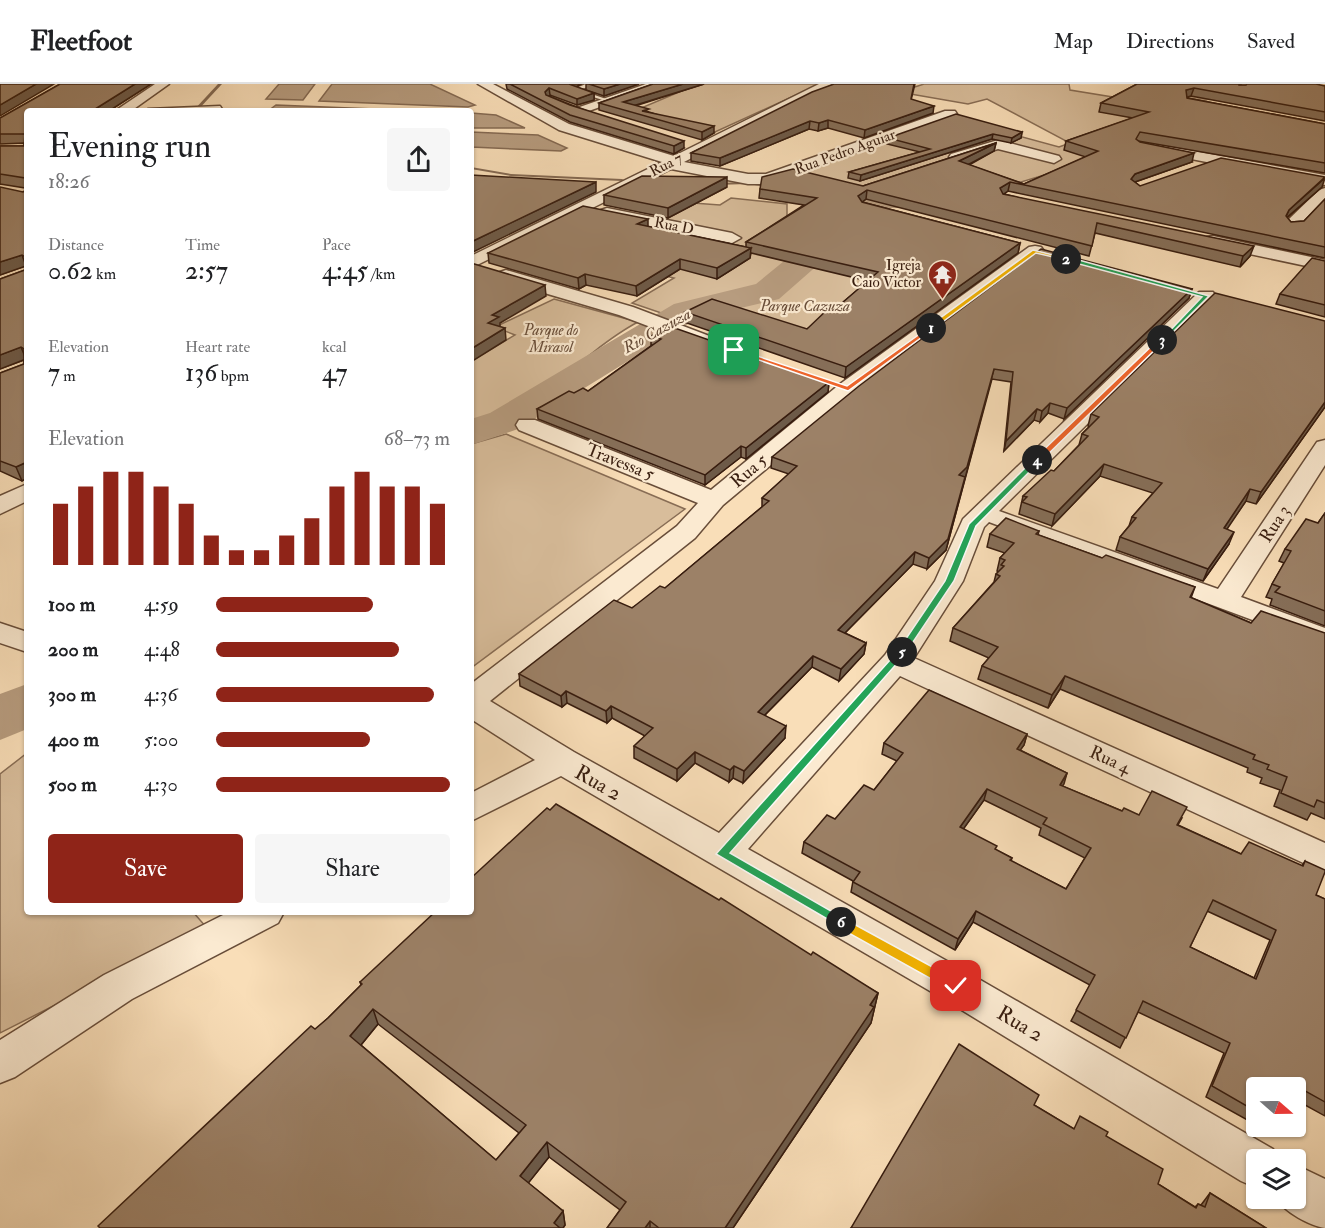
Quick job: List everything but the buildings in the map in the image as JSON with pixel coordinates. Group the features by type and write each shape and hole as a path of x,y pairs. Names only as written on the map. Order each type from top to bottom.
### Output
{"street":[{"path":"127,108 163,84"},
{"path":"488,87 512,84"},
{"path":"606,119 574,108 607,101 659,84"},
{"name":"Rua 7","path":"474,262 829,84"},
{"name":"Rua Pedro Aguiar","path":"488,87 564,127 672,162 758,180 792,171 950,114"},
{"path":"683,142 702,147"},
{"path":"938,163 998,144 1053,159"},
{"path":"1143,146 1325,180"},
{"path":"1190,171 1216,160"},
{"path":"792,171 814,177"},
{"path":"590,184 625,186"},
{"path":"1293,225 1325,192"},
{"name":"Rua D","path":"581,208 732,238"},
{"path":"1200,238 1325,265"},
{"name":"Rua 5","path":"474,700 686,532 714,500 837,385 1035,251"},
{"path":"474,265 641,316 720,345"},
{"path":"722,854 896,662 949,581 972,525 1217,299 1183,290"},
{"name":"Travessa 5","path":"527,425 714,500"},
{"name":"Rua 3","path":"1224,601 1325,447"},
{"path":"983,513 1325,638"},
{"name":"Rua 4","path":"896,662 1325,859"},
{"name":"Rua 2","path":"474,704 562,761 956,986 1246,1158"},
{"path":"474,805 562,761"},
{"path":"0,1063 118,987 259,915"},
{"path":"1306,1194 1325,1206"}],"lane":[{"path":"592,84 574,90 607,101"}],"green space":[{"path":"698,84 820,84 715,132 634,111"},
{"path":"924,84 1069,84 1070,90 1156,104 1111,148 1051,173 994,190 884,195 792,175 956,119 1059,147 1070,143 987,99 968,104 899,92"},
{"path":"731,198 787,204 787,216 811,247 768,284 713,307 670,316 632,303 674,278 588,257 693,203 720,205"},
{"name":"Parque Cazuza","path":"832,242 901,257 811,345 707,314 770,293"},
{"name":"Parque do Mirasol","path":"554,299 638,322 532,393 474,421 474,359 515,335 495,327"},
{"path":"506,434 685,509 474,666 474,443"},
{"path":"24,755 24,915 196,915 207,928 0,1033 0,774"}],"shaded area":[{"path":"279,84 315,84 303,100 266,99"},
{"path":"332,84 430,84 475,105 468,107 319,101"},
{"path":"276,105 350,108 272,108"},
{"path":"474,113 496,115 525,128 474,128"},
{"path":"474,132 538,135 567,148 561,151 474,147"}],"waterway":[{"path":"198,108 220,84"},
{"name":"Rio Cazuza","path":"1141,137 1156,126 1154,111 1199,96 1196,84"},
{"path":"474,169 511,175 622,180"},
{"path":"715,184 748,183 773,187"},
{"name":"Rio Cazuza","path":"474,432 504,421 686,311 767,292 825,243 838,206 869,200 940,200"},
{"name":"Rio Cazuza","path":"0,720 24,705"}],"place":[{"name":"Igreja Caio Victor","path":"942,300"}],"route":[{"path":"734,350 848,389 1035,251 1206,296 972,525 949,581 896,662 722,854 956,986"}]}
